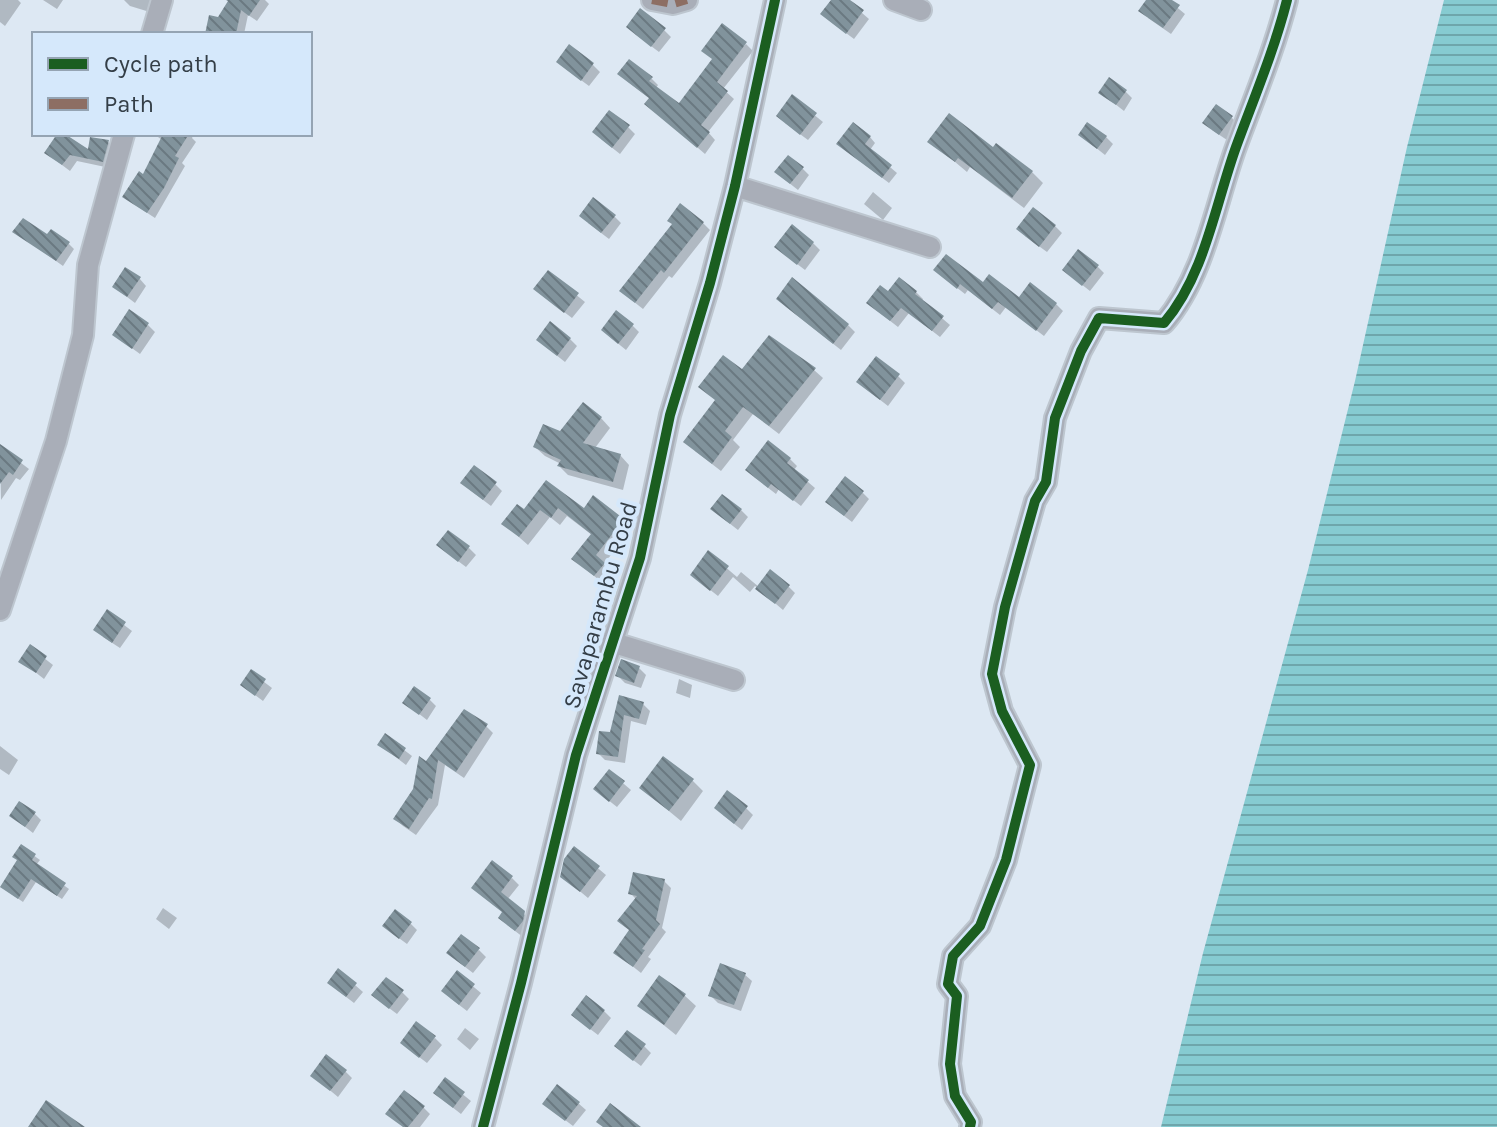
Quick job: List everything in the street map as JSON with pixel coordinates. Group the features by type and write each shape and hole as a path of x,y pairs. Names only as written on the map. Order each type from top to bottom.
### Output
{"street":[{"path":"153,32 162,0"},
{"path":"652,0 673,4 687,0"},
{"name":"Savaparambu Road","path":"483,1127 576,755 640,558 670,415 710,283 735,186 775,0"},
{"path":"894,0 921,10"},
{"path":"970,1127 971,1122 955,1096 950,1064 957,996 948,984 953,956 980,926 1006,860 1030,765 1002,711 992,674 1005,607 1035,501 1046,482 1055,418 1081,351 1099,318 1164,323 1181,303 1211,228 1236,147 1259,92 1287,0"},
{"path":"0,610 56,441 83,335 88,265 123,136"},
{"path":"735,186 930,247"},
{"path":"611,642 734,680"}],"water":[{"path":"1444,0 1497,0 1497,1127 1161,1127 1203,953 1308,570"}],"building":[{"path":"260,0 249,16 241,10 236,32 205,32 209,15 218,17 228,1"},
{"path":"831,0 850,0 864,10 846,34 820,14"},
{"path":"1146,0 1172,0 1180,5 1163,28 1138,11"},
{"path":"640,8 666,28 651,47 626,27"},
{"path":"722,23 747,42 717,82 728,91 701,125 710,132 697,148 644,104 649,98 617,74 629,59 653,77 649,81 679,103 712,59 701,51"},
{"path":"569,44 594,63 581,81 556,62"},
{"path":"1109,77 1127,90 1116,105 1098,93"},
{"path":"792,94 817,113 800,135 776,116"},
{"path":"1216,104 1233,116 1219,135 1202,123"},
{"path":"609,110 630,125 612,148 592,132"},
{"path":"949,113 993,147 996,143 1033,171 1012,198 958,158 955,162 927,142"},
{"path":"853,122 871,136 865,144 892,165 882,178 836,144"},
{"path":"1087,122 1107,136 1097,149 1078,135"},
{"path":"56,136 68,136 88,149 90,137 109,140 103,162 70,155 62,165 44,153"},
{"path":"162,136 188,136 175,156 179,158 164,188 147,213 122,197 139,171 143,174"},
{"path":"788,155 804,167 790,184 774,172"},
{"path":"593,197 616,215 601,233 579,216"},
{"path":"680,203 704,222 664,273 661,270 635,303 619,291 672,224 667,221"},
{"path":"1033,207 1056,225 1039,247 1016,229"},
{"path":"23,218 47,234 51,229 70,242 56,261 12,232"},
{"path":"792,224 814,242 797,265 774,247"},
{"path":"1078,249 1099,265 1082,286 1062,270"},
{"path":"946,254 983,282 989,274 1019,297 1030,282 1057,303 1036,331 998,302 992,309 960,284 957,289 933,270"},
{"path":"125,267 141,277 127,297 112,287"},
{"path":"548,270 579,293 564,313 533,289"},
{"path":"792,277 849,324 833,344 776,299"},
{"path":"899,277 944,316 932,331 901,308 890,321 866,303 880,285 888,291"},
{"path":"129,309 149,323 132,349 112,335"},
{"path":"616,310 634,324 618,344 601,330"},
{"path":"550,321 571,338 557,356 536,340"},
{"path":"769,335 816,368 769,426 743,407 725,431 732,437 712,464 683,442 715,400 698,387 723,355 742,369"},
{"path":"876,356 900,374 880,400 856,382"},
{"path":"583,402 602,417 583,443 621,454 613,482 557,466 561,460 533,447 543,424 560,431"},
{"path":"768,440 791,458 787,463 809,480 793,501 771,484 768,488 745,470"},
{"path":"0,444 23,460 13,475 9,472 0,484"},
{"path":"474,465 497,482 483,500 460,483"},
{"path":"845,476 864,491 844,516 825,502"},
{"path":"546,480 584,508 593,495 624,519 596,555 605,563 594,576 571,559 591,534 558,508 551,518 540,510 519,537 501,524 517,504 524,509"},
{"path":"722,494 742,509 730,524 710,509"},
{"path":"448,530 470,546 458,562 436,545"},
{"path":"708,550 729,566 710,591 690,575"},
{"path":"770,569 790,585 775,604 755,589"},
{"path":"107,609 126,622 112,643 93,630"},
{"path":"30,644 47,656 36,673 18,662"},
{"path":"621,659 640,666 634,683 615,676"},
{"path":"251,669 266,679 255,696 240,685"},
{"path":"414,686 431,698 419,715 402,703"},
{"path":"619,695 644,702 639,719 624,715 618,757 596,754 599,731 610,732"},
{"path":"464,709 488,724 456,772 438,760 432,799 429,798 409,829 393,819 413,789 419,756 426,761"},
{"path":"385,733 406,748 399,759 377,745"},
{"path":"663,756 694,779 669,811 639,788"},
{"path":"609,769 625,781 609,802 593,789"},
{"path":"727,790 748,806 734,824 714,808"},
{"path":"19,801 36,812 25,827 9,816"},
{"path":"21,844 36,854 32,860 66,883 57,896 31,879 18,899 0,887 17,860 12,857"},
{"path":"574,846 600,866 580,892 560,877 564,859"},
{"path":"492,860 513,876 501,892 525,911 523,921 515,931 498,918 502,912 471,888"},
{"path":"633,872 665,879 656,920 660,924 633,967 613,953 629,930 617,921 637,896 628,894"},
{"path":"395,909 412,922 399,939 382,926"},
{"path":"461,934 480,948 465,967 446,953"},
{"path":"720,963 746,973 734,1005 708,996"},
{"path":"338,968 357,983 346,997 327,983"},
{"path":"457,970 475,984 459,1005 441,991"},
{"path":"659,975 686,994 664,1025 637,1006"},
{"path":"386,977 404,990 389,1009 371,995"},
{"path":"586,995 605,1010 590,1030 571,1015"},
{"path":"416,1021 436,1036 419,1058 400,1043"},
{"path":"627,1030 646,1044 633,1061 614,1046"},
{"path":"326,1054 347,1070 330,1091 310,1076"},
{"path":"445,1077 465,1092 453,1108 433,1093"},
{"path":"557,1084 580,1102 565,1121 542,1104"},
{"path":"404,1090 425,1106 408,1127 403,1127 385,1114"},
{"path":"46,1100 85,1127 28,1127"},
{"path":"610,1103 641,1127 603,1127 596,1122"}],"marked path":[{"path":"652,0 673,4 687,0"}],"cycle path":[{"path":"483,1127 576,755 640,558 670,415 710,283 735,186 775,0"},
{"path":"970,1127 971,1122 955,1096 950,1064 957,996 948,984 953,956 980,926 1006,860 1030,765 1002,711 992,674 1005,607 1035,501 1046,482 1055,418 1081,351 1099,318 1164,323 1190,283 1208,239 1287,0"}]}
